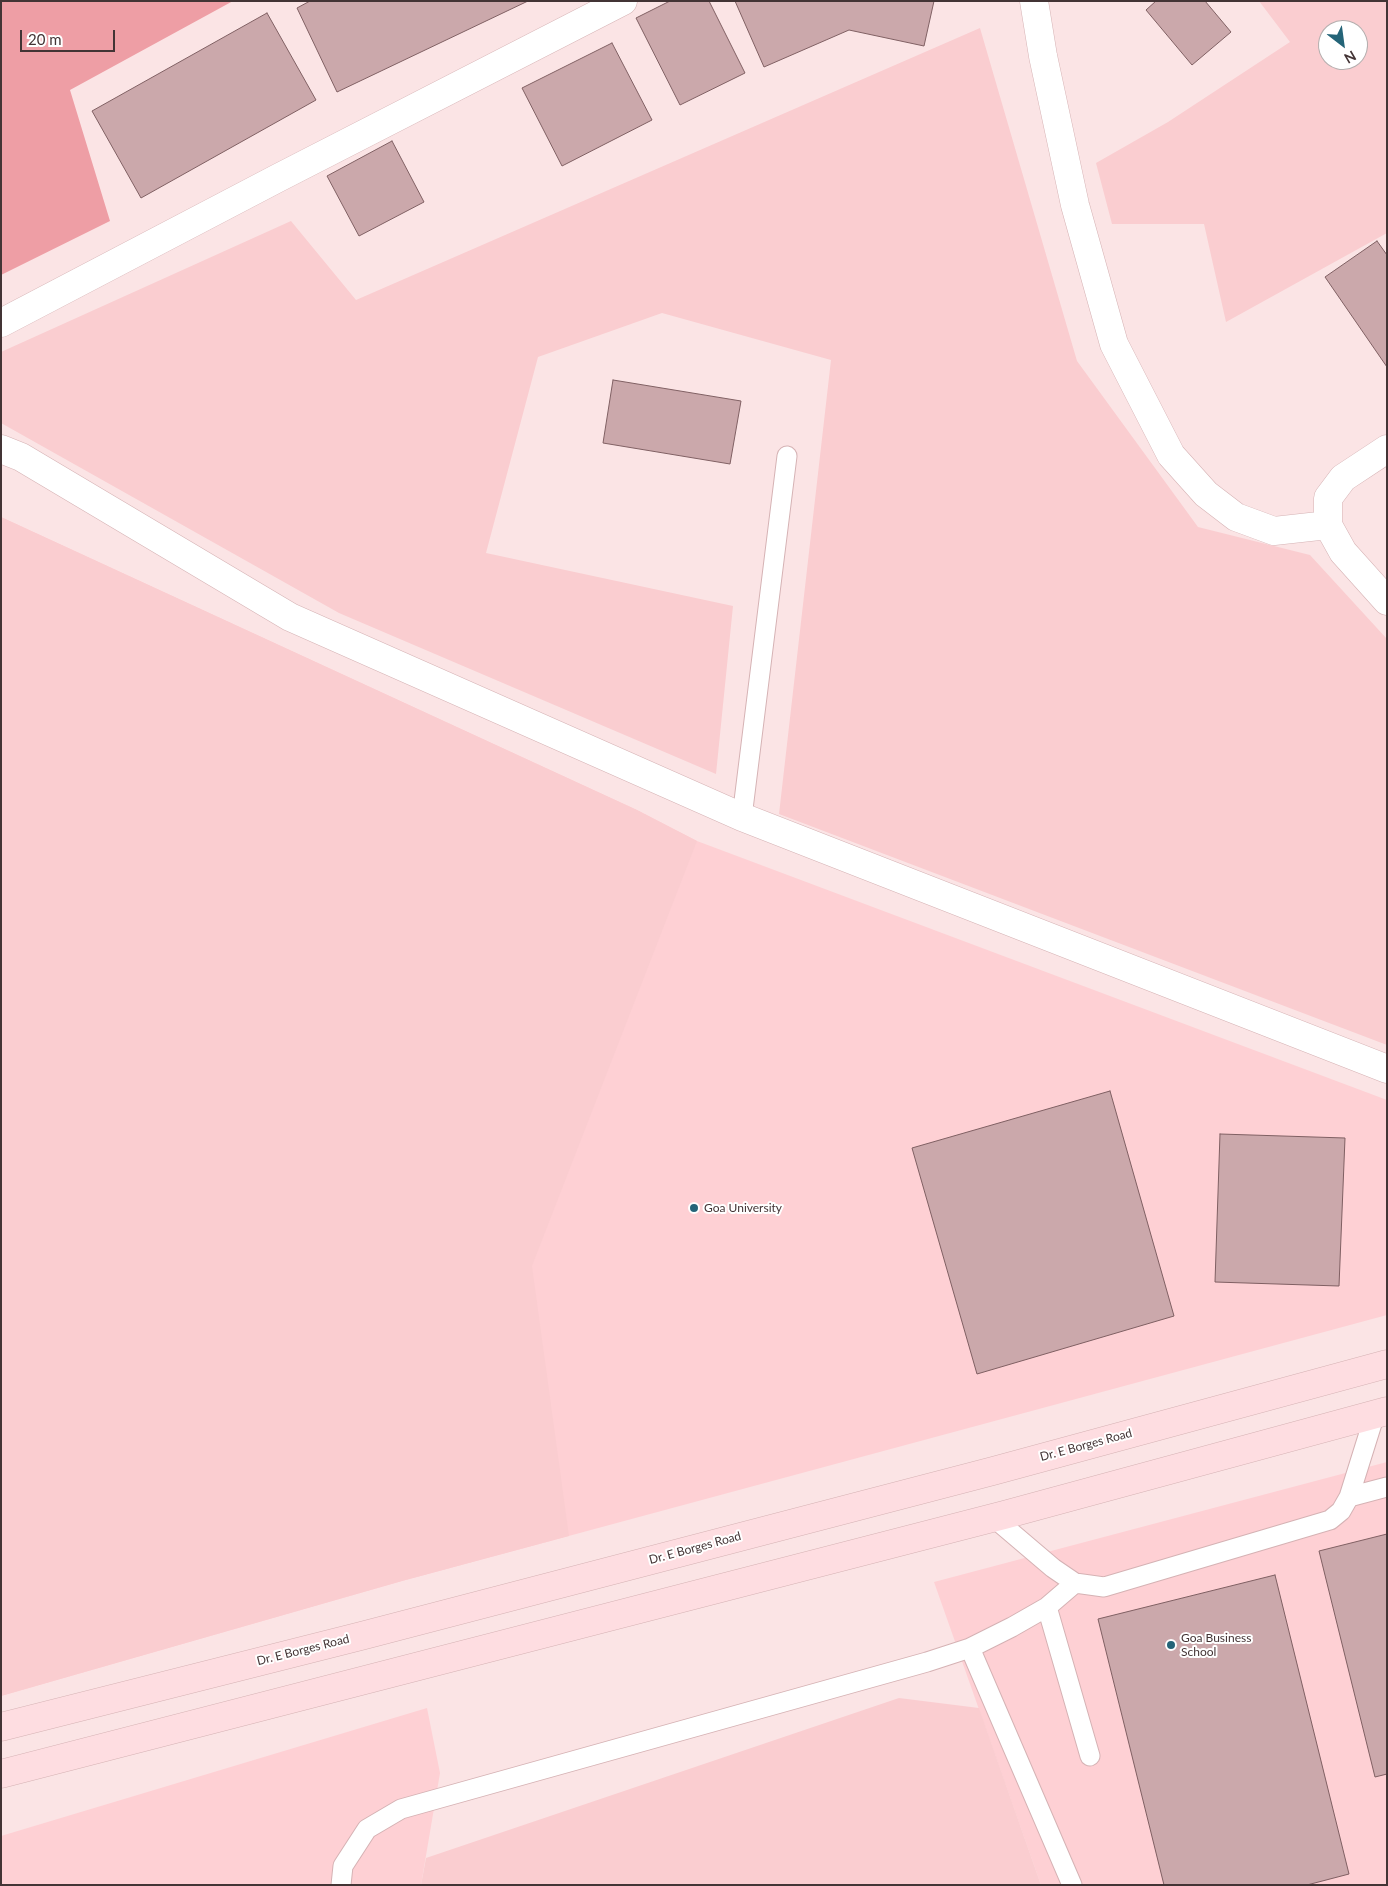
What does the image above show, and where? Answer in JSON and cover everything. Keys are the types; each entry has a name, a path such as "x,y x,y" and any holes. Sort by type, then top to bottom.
{"main road":[{"name":"Dr. E Borges Road","path":"1,1727 352,1638 993,1471 1387,1364"},
{"path":"1,1774 993,1517 1381,1413"}],"street":[{"path":"1,323 287,173 623,1"},
{"path":"1034,1 1043,56 1075,205 1114,344 1171,455 1206,494 1236,517 1274,530 1328,525"},
{"path":"1,449 21,457 290,617 742,818 1387,1069"},
{"path":"1387,449 1343,478 1328,498 1328,525 1343,552 1387,601"}],"lane":[{"path":"742,818 787,456"},
{"path":"993,1517 1053,1568 1076,1583 1104,1587 1330,1520 1341,1510 1349,1496 1381,1413"},
{"path":"1349,1496 1387,1487"},
{"path":"341,1885 343,1866 367,1829 401,1809 927,1662 970,1648 1047,1607 1076,1583"},
{"path":"1047,1607 1090,1756"},
{"path":"970,1648 1072,1885"}],"shaded area":[{"path":"1,1 233,1 70,90 110,221 1,275"},
{"path":"1259,1 1387,1 1387,233 1226,322 1204,224 1112,224 1096,163 1168,122 1290,42"},
{"path":"980,28 1077,361 1198,527 1310,555 1387,639 1387,1045 779,814 831,360 662,313 538,357 486,553 733,606 716,774 339,613 1,423 1,352 291,221 356,300"},
{"name":"Goa University","path":"1,517 637,810 697,841 1387,1100 1387,1315 402,1581 1,1696"},
{"name":"Goa University","path":"1,517 637,810 697,841 532,1266 569,1536 402,1581 1,1696"},
{"name":"Goa Business School","path":"1387,1462 1387,1885 1041,1885 934,1582"},
{"path":"899,1698 979,1708 1041,1885 421,1885 426,1858"},
{"path":"427,1708 440,1773 421,1885 1,1885 1,1836"}],"building":[{"path":"310,1 528,1 337,92 297,8"},
{"path":"670,1 709,1 745,73 680,105 636,18"},
{"path":"735,1 934,1 924,46 849,30 764,67"},
{"path":"1156,1 1205,1 1231,32 1192,65 1146,10"},
{"path":"267,13 316,100 141,198 92,111"},
{"path":"612,43 652,120 562,166 522,88"},
{"path":"392,141 424,202 359,236 327,176"},
{"path":"1377,241 1387,255 1387,367 1325,277"},
{"path":"613,380 741,401 730,464 603,443"},
{"path":"1110,1091 1174,1316 977,1374 912,1148"},
{"path":"1220,1134 1345,1138 1339,1286 1215,1282"},
{"path":"1387,1534 1387,1774 1375,1777 1319,1551"},
{"path":"1275,1575 1349,1874 1307,1885 1164,1885 1098,1619"}],"place":[{"name":"Goa University","path":"694,1208"},
{"name":"Goa Business School","path":"1171,1645"}]}
